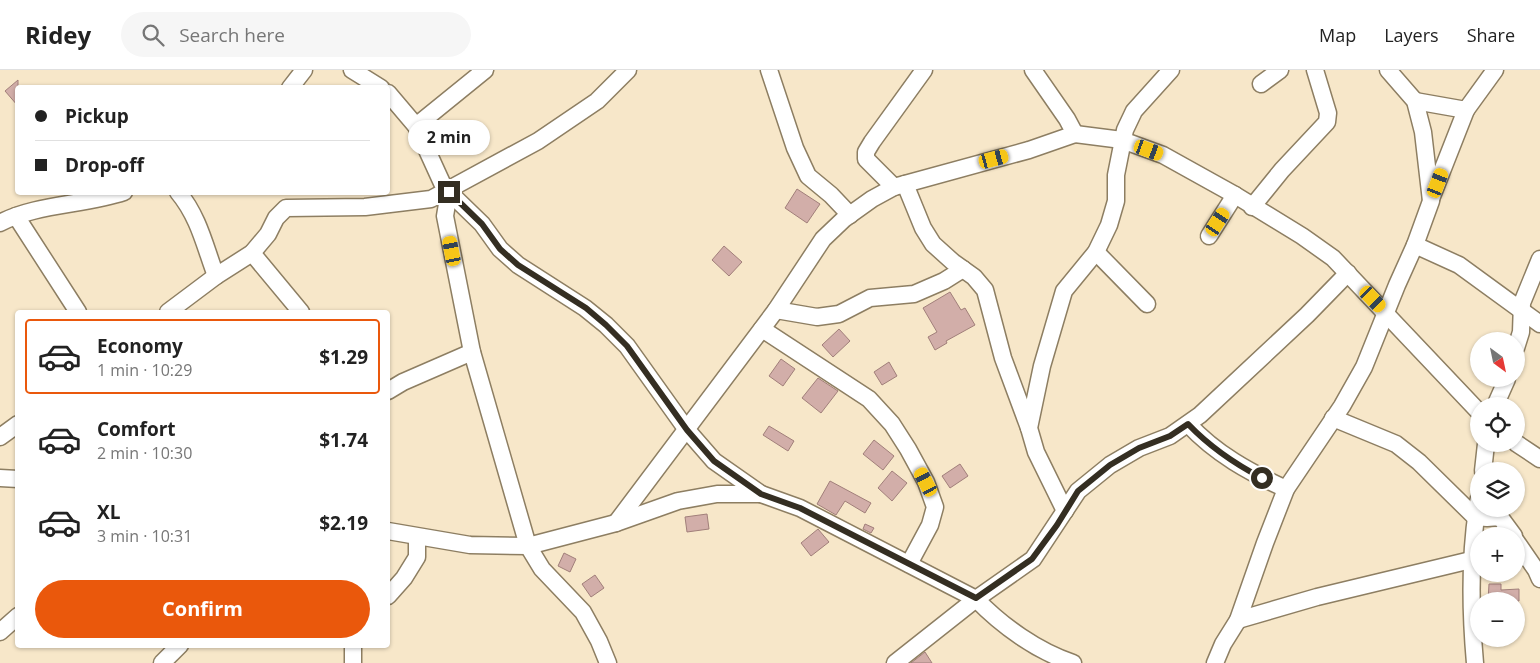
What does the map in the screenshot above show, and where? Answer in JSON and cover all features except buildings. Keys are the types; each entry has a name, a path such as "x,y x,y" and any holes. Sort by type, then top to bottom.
{"street":[{"path":"292,85 304,70"},
{"path":"352,70 376,85"},
{"path":"416,126 485,70"},
{"path":"171,310 216,276 252,253 268,234 276,218 286,208 365,207 431,199 538,141 597,101 628,70"},
{"path":"924,70 872,142 866,152 866,159 900,186 933,244 974,276 985,290 1004,358 1036,452 1065,512"},
{"path":"1033,70 1067,119 1075,134"},
{"path":"1029,428 1042,366 1064,291 1096,252 1109,225 1116,201 1116,175 1125,130 1134,111 1171,70"},
{"path":"1261,84 1280,70"},
{"path":"1252,207 1282,170 1327,122 1328,113 1315,70"},
{"path":"1388,70 1415,101 1423,132 1431,201"},
{"path":"1215,663 1238,620 1286,489 1334,418 1364,367 1415,245 1466,110 1495,70"},
{"path":"771,71 795,148 808,176 831,195 850,215"},
{"path":"390,96 416,126 448,191 482,224 500,249 518,265 586,308 627,346 687,430 714,461 761,494 800,508 976,598 1010,629 1042,649 1072,663"},
{"path":"1415,101 1466,110"},
{"path":"616,524 776,310 823,239 850,215 900,186 1030,150 1075,134 1122,140 1163,155 1235,195 1302,236 1333,258 1470,402"},
{"path":"448,191 445,216 472,352 528,546 542,569 583,612 599,641 608,663"},
{"path":"0,223 16,216 110,195"},
{"path":"180,195 188,204 204,239 216,276"},
{"path":"1209,236 1235,195"},
{"path":"16,216 77,310"},
{"path":"1415,245 1459,265 1540,324"},
{"path":"1096,252 1147,304"},
{"path":"252,253 299,310"},
{"path":"1521,332 1522,303 1540,259"},
{"path":"776,310 817,317 839,314 870,298 914,294 944,281 963,269"},
{"path":"899,662 976,598 1032,559 1078,491 1110,465 1139,448 1170,436 1200,416 1348,273"},
{"path":"762,329 869,399 892,424 908,449 926,482 935,507 930,525 909,564"},
{"path":"390,390 403,382 472,352"},
{"path":"1334,418 1396,444 1419,462 1470,512"},
{"path":"1188,424 1197,434 1240,467 1286,489"},
{"path":"0,437 15,426"},
{"path":"1525,449 1540,459"},
{"path":"0,478 15,479"},
{"path":"390,532 470,545 528,546 616,524 678,501 717,494 761,494"},
{"path":"1474,527 1475,517 1500,517"},
{"path":"390,594 404,578 417,557 417,537"},
{"path":"1525,553 1539,572"},
{"path":"1238,620 1317,597 1470,560"},
{"path":"1470,582 1475,663"},
{"path":"0,632 15,619"},
{"path":"162,663 177,648"},
{"path":"352,663 353,648"}],"route":[{"path":"449,192 482,224 500,249 518,265 586,308 627,346 687,430 714,461 732,475 761,494 800,508 976,598 1032,559 1057,525 1078,491 1110,465 1139,448 1170,436 1188,424 1197,434 1240,467 1262,478"}]}
